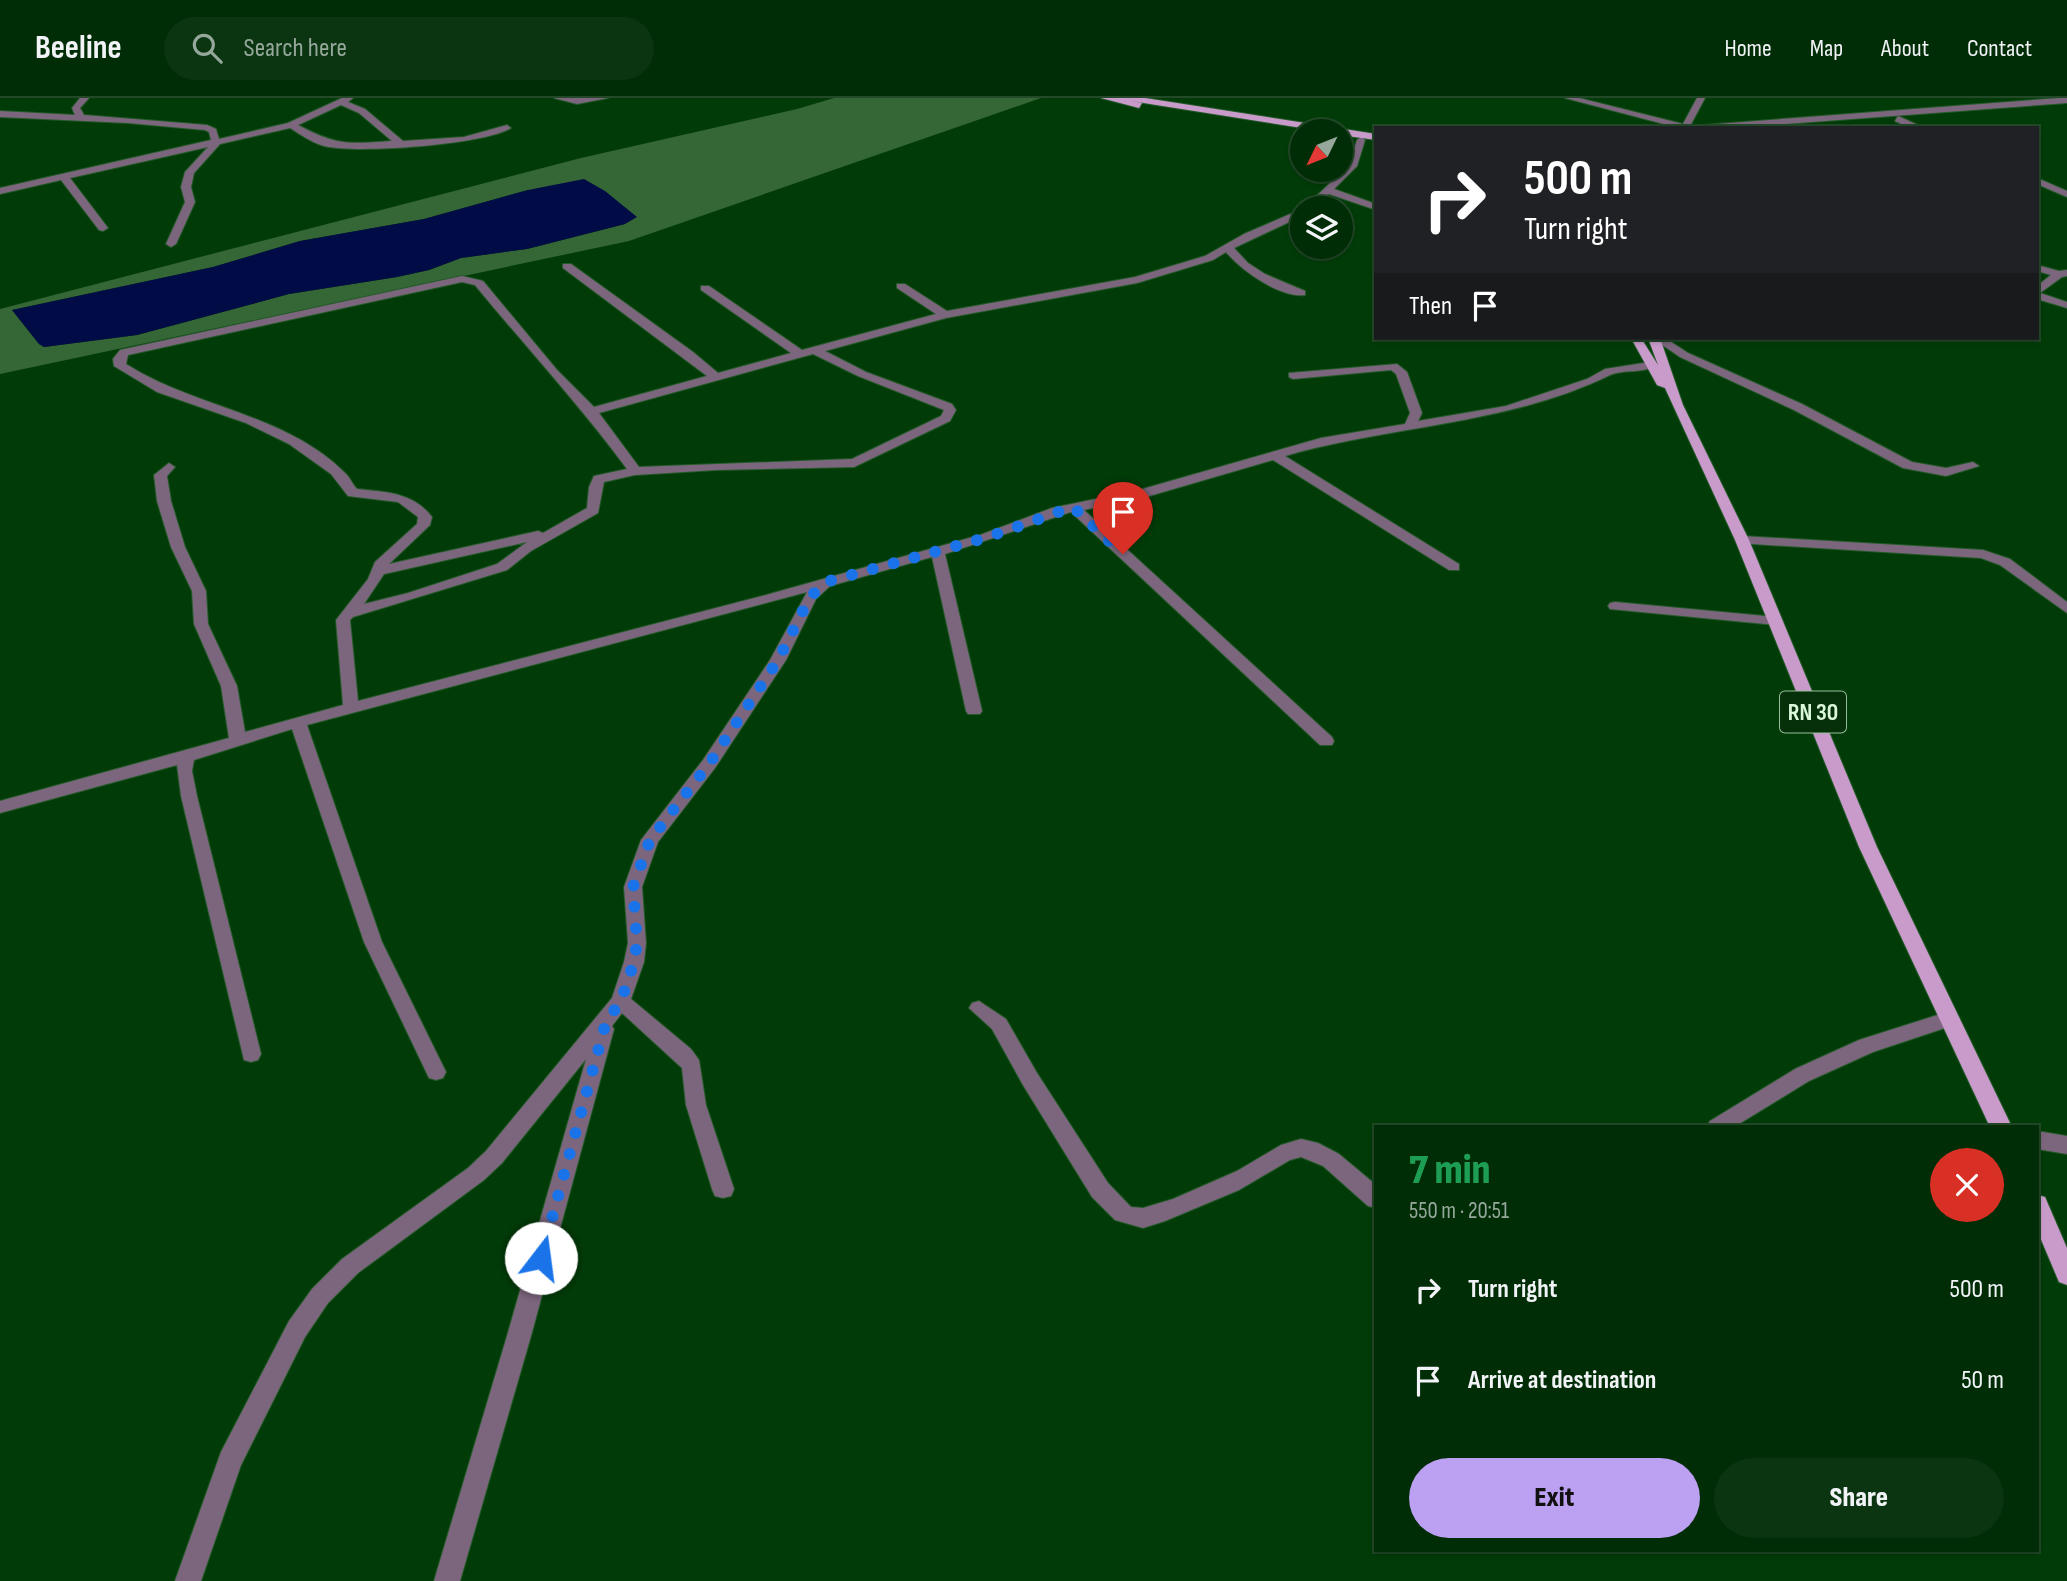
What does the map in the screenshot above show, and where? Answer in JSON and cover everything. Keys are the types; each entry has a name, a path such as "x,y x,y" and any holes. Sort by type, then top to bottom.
{"main road":[{"path":"1105,98 1290,129"},
{"path":"1129,98 1290,125"},
{"path":"1353,135 1374,139"},
{"path":"1353,137 1374,139"},
{"name":"RN 30","path":"1637,340 1677,405"},
{"name":"RN 30","path":"1657,340 1677,405 1742,540 1868,847 2000,1125"},
{"path":"2039,1209 2067,1275"}],"street":[{"path":"80,117 76,108 85,98"},
{"path":"558,98 577,101 604,98"},
{"path":"1569,98 1684,126"},
{"path":"1688,126 1701,98"},
{"path":"1955,108 1972,98"},
{"path":"0,191 291,125 345,100 400,143"},
{"path":"1702,126 2067,103"},
{"path":"1798,126 2067,103"},
{"path":"0,114 80,117 212,129 216,143"},
{"path":"1898,119 1913,126"},
{"path":"291,125 331,145 464,140 507,128"},
{"path":"1321,196 1350,173 1359,156 1361,140"},
{"path":"171,244 190,202 186,187 190,172 216,143"},
{"path":"64,177 103,228"},
{"path":"2039,182 2067,194"},
{"path":"1327,190 1374,205"},
{"path":"591,411 945,315 1137,280 1229,249 1248,236 1290,217"},
{"path":"1229,249 1237,260 1255,274 1301,293"},
{"path":"567,266 689,354 717,378"},
{"path":"2039,268 2063,274"},
{"path":"2039,292 2063,274"},
{"path":"351,709 342,625 391,553 423,525 425,517 420,508 400,498 353,492 347,489 343,477 293,440 219,408 175,396 140,380 120,366 119,359 124,352 462,279 470,280 479,283 553,372 591,411 635,471"},
{"path":"901,286 945,315"},
{"path":"346,616 373,605 411,597 502,567 554,531 593,510 596,504 594,487 599,479 635,471 803,462 854,463 940,422 949,414 947,407 806,352 705,288"},
{"path":"2039,295 2067,306"},
{"path":"1659,340 1684,355 1798,407 1908,466 1946,472 1973,466"},
{"path":"0,807 299,723 985,538 1073,507 1141,494 1273,455 1413,419 1439,421 1508,409 1591,382 1609,371 1650,365"},
{"path":"1293,375 1393,366 1401,372 1413,419"},
{"path":"1273,455 1454,567"},
{"path":"169,467 161,475 164,501 178,547 200,591 202,630 211,642 229,686 238,741"},
{"path":"1073,507 1326,741"},
{"path":"377,571 554,531"},
{"path":"1742,540 1983,554 2006,562 2067,609"},
{"path":"937,551 974,711"},
{"path":"188,1581 230,1461 297,1329 320,1296 350,1266 476,1174 621,1001 634,962 637,943 633,887 650,840 709,764 778,660 810,597 826,582"},
{"path":"1615,606 1776,621"},
{"path":"299,723 373,942 436,1072"},
{"path":"186,756 184,771 189,796 251,1054"},
{"path":"621,1001 684,1055 692,1066 696,1105 723,1189"},
{"path":"979,1008 999,1024 1030,1079 1111,1207 1126,1215 1145,1218 1221,1189 1285,1153 1300,1148 1314,1150 1343,1169 1374,1197"},
{"path":"1720,1125 1802,1075 1866,1046 1950,1019"},
{"path":"447,1581 516,1349 606,1022"},
{"path":"2039,1140 2067,1145"}],"green space":[{"path":"834,98 1041,98 629,241 0,374 0,309 581,158 797,109","holes":["528,190 625,224 527,249 461,258 429,270 397,277 289,294 137,335 44,347 12,310 213,267 300,241 424,219"]}],"shaded area":[{"path":"584,179 605,191 637,217 625,224 527,249 461,258 429,270 397,277 289,294 137,335 44,347 12,310 213,267 300,241 424,219 528,190"}],"route":[{"path":"541,1258 606,1022 621,1001 634,962 637,943 633,887 643,857 650,840 709,764 778,660 810,597 826,582 985,538 1073,507 1123,554"}]}
